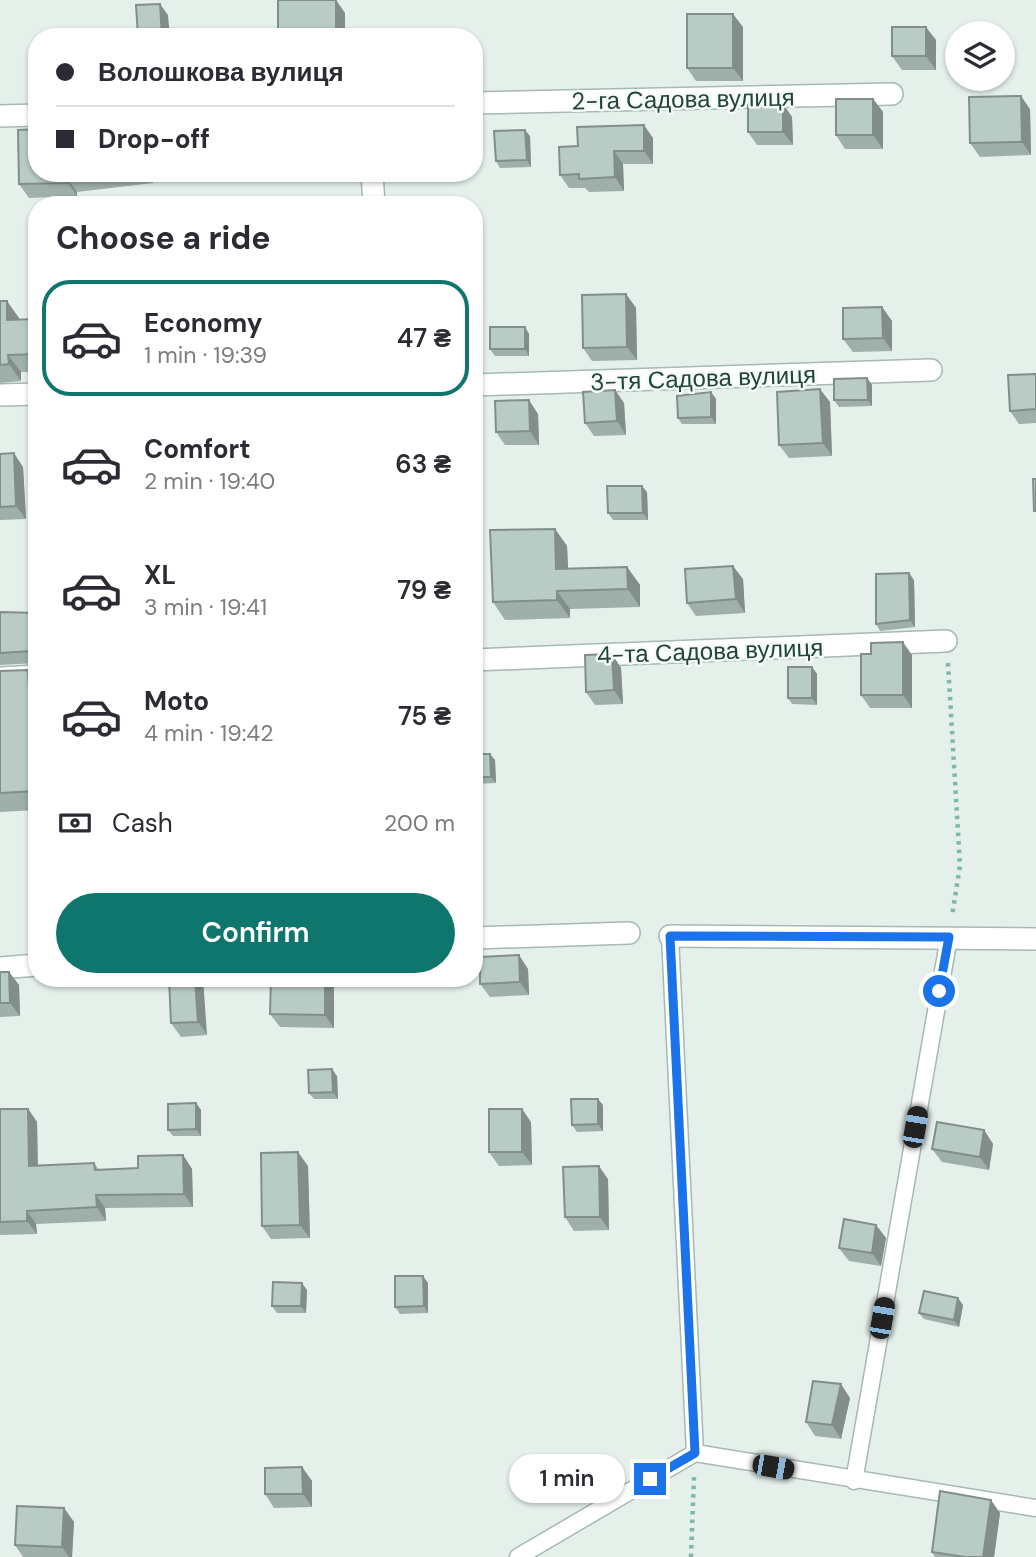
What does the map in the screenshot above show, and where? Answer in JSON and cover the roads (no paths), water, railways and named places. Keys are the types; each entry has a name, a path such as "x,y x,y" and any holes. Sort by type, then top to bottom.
{"street":[{"name":"2-га Садова вулиця","path":"483,103 892,94"},
{"path":"0,116 28,115"},
{"name":"3-тя Садова вулиця","path":"483,385 931,370"},
{"path":"0,395 28,394"},
{"name":"4-та Садова вулиця","path":"483,660 946,641"},
{"path":"0,678 28,676"},
{"path":"483,938 629,933"},
{"path":"670,936 1036,939"},
{"path":"0,968 28,966"}],"lane":[{"path":"670,936 695,1453"},
{"path":"854,1481 949,937"},
{"path":"518,1557 695,1453 854,1481 1036,1508"}]}
